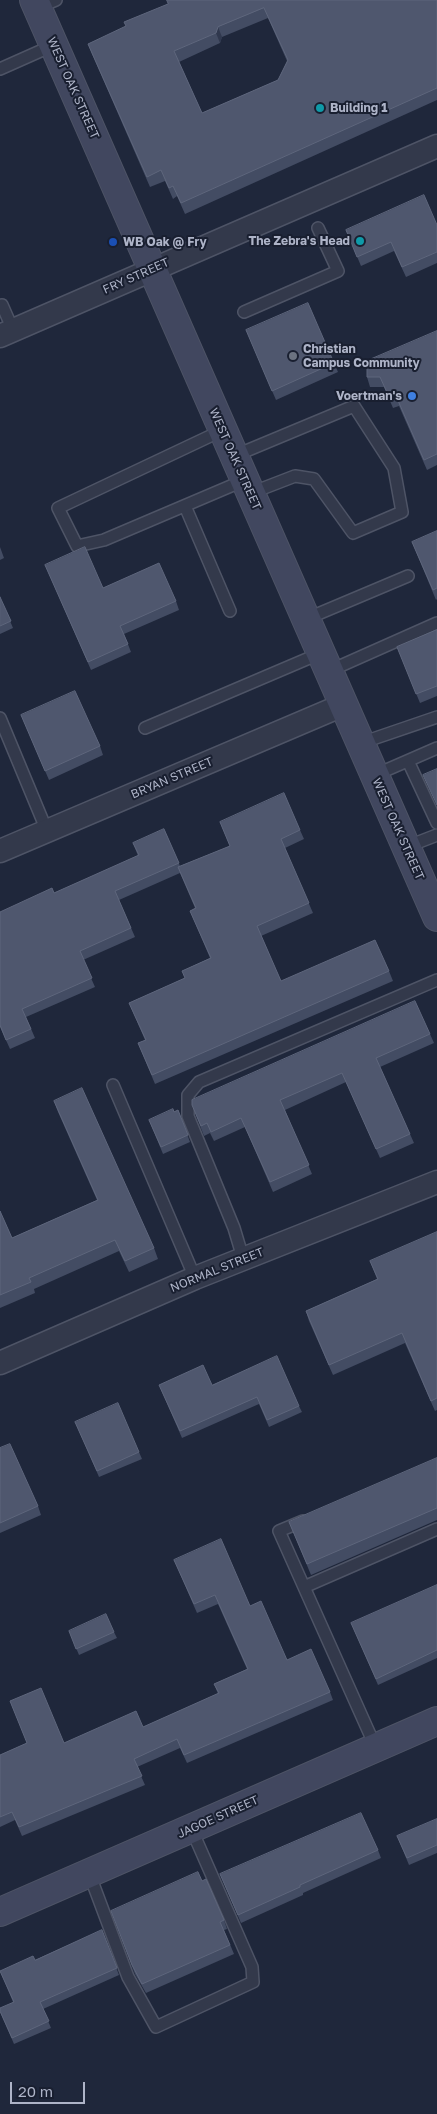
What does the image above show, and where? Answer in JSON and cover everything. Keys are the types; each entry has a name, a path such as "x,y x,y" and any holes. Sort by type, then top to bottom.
{"main road":[{"name":"WEST OAK STREET","path":"42,3 54,45 374,775 435,908"},
{"name":"JAGOE STREET","path":"0,1912 437,1722"}],"street":[{"name":"FRY STREET","path":"7,333 437,146"},
{"name":"BRYAN STREET","path":"0,851 343,704"},
{"name":"NORMAL STREET","path":"0,1363 243,1258 437,1182"}],"lane":[{"path":"0,69 54,45"},
{"path":"244,312 338,271 318,228"},
{"path":"0,306 2,305 7,333"},
{"path":"223,430 58,508 77,546 104,540 185,506 243,476 354,406 394,468 402,512 353,533 314,479 295,476 243,476"},
{"path":"185,506 230,611"},
{"path":"306,620 408,576"},
{"path":"145,728 437,623"},
{"path":"360,743 437,717"},
{"path":"0,718 47,831"},
{"path":"374,775 437,748"},
{"path":"408,761 437,823"},
{"path":"406,847 437,835"},
{"path":"243,1258 234,1228 188,1116 188,1095 199,1082 437,980"},
{"path":"113,1085 195,1278"},
{"path":"314,1516 279,1531 376,1748"},
{"path":"304,1587 437,1529"},
{"path":"89,1873 128,1977 156,2027 253,1982 252,1967 191,1828"}],"building":[{"name":"Building 1","path":"167,0 437,0 437,88 181,203 173,186 169,188 161,170 147,177 88,44 126,26 124,22 168,4","holes":["264,8 288,60 278,80 202,113 174,51 216,33 218,27"]},
{"path":"424,195 437,225 437,252 402,267 391,242 357,257 346,230"},
{"name":"Christian Campus Community","path":"308,303 334,363 272,391 246,330"},
{"name":"Voertman's","path":"437,331 437,454 424,460 396,396 390,399 380,377 367,377 367,361"},
{"path":"437,531 437,588 433,590 412,542"},
{"path":"85,547 103,588 159,563 176,601 120,626 128,644 88,662 45,565"},
{"path":"0,597 11,621 0,626"},
{"path":"437,630 437,686 416,694 397,647"},
{"path":"75,691 100,746 45,771 21,715"},
{"path":"437,769 437,805 423,775"},
{"path":"284,793 300,830 281,839 309,903 257,926 281,981 375,940 389,971 152,1075 138,1043 146,1040 129,1003 185,978 182,971 211,958 190,911 196,908 178,867 230,846 220,822"},
{"path":"164,829 179,863 115,891 131,928 80,951 92,978 22,1009 31,1029 6,1040 0,1025 0,912 52,888 54,893 139,855 133,843"},
{"path":"415,1001 430,1034 376,1058 410,1134 376,1149 342,1073 280,1100 309,1165 270,1182 241,1118 211,1132 207,1123 201,1126 192,1105 192,1100"},
{"path":"82,1088 154,1248 125,1261 115,1240 29,1278 31,1282 0,1295 0,1211 12,1238 98,1200 54,1101"},
{"path":"173,1109 174,1112 178,1110 188,1135 161,1147 149,1120"},
{"path":"437,1232 437,1398 431,1401 402,1333 329,1365 306,1311 378,1279 370,1261"},
{"path":"277,1356 299,1406 267,1420 257,1397 180,1431 159,1385 203,1365 212,1385"},
{"path":"118,1403 139,1452 97,1471 75,1422"},
{"path":"10,1444 38,1506 0,1523 0,1448"},
{"path":"437,1458 437,1508 307,1564 289,1522"},
{"path":"221,1539 250,1606 261,1601 287,1660 311,1649 330,1692 184,1755 177,1739 134,1759 142,1776 19,1827 12,1812 0,1817 0,1755 27,1743 10,1701 41,1688 64,1743 136,1711 143,1727 219,1693 214,1684 248,1669 215,1595 194,1604 174,1560"},
{"path":"437,1585 437,1650 376,1679 351,1623"},
{"path":"106,1614 114,1632 76,1649 69,1631"},
{"path":"361,1813 378,1850 238,1915 220,1874"},
{"path":"437,1819 437,1845 407,1858 397,1836"},
{"path":"198,1872 202,1881 206,1879 224,1920 220,1922 230,1945 142,1984 132,1965 111,1911"},
{"path":"102,1930 117,1968 40,2002 49,2021 12,2038 0,2008 14,2002 0,1971 33,1956 35,1960"}],"place":[{"name":"Building 1","path":"320,108"},
{"name":"The Zebra's Head","path":"360,241"},
{"name":"WB Oak @ Fry","path":"113,242"},
{"name":"Christian Campus Community","path":"293,356"},
{"name":"Voertman's","path":"412,396"}]}
